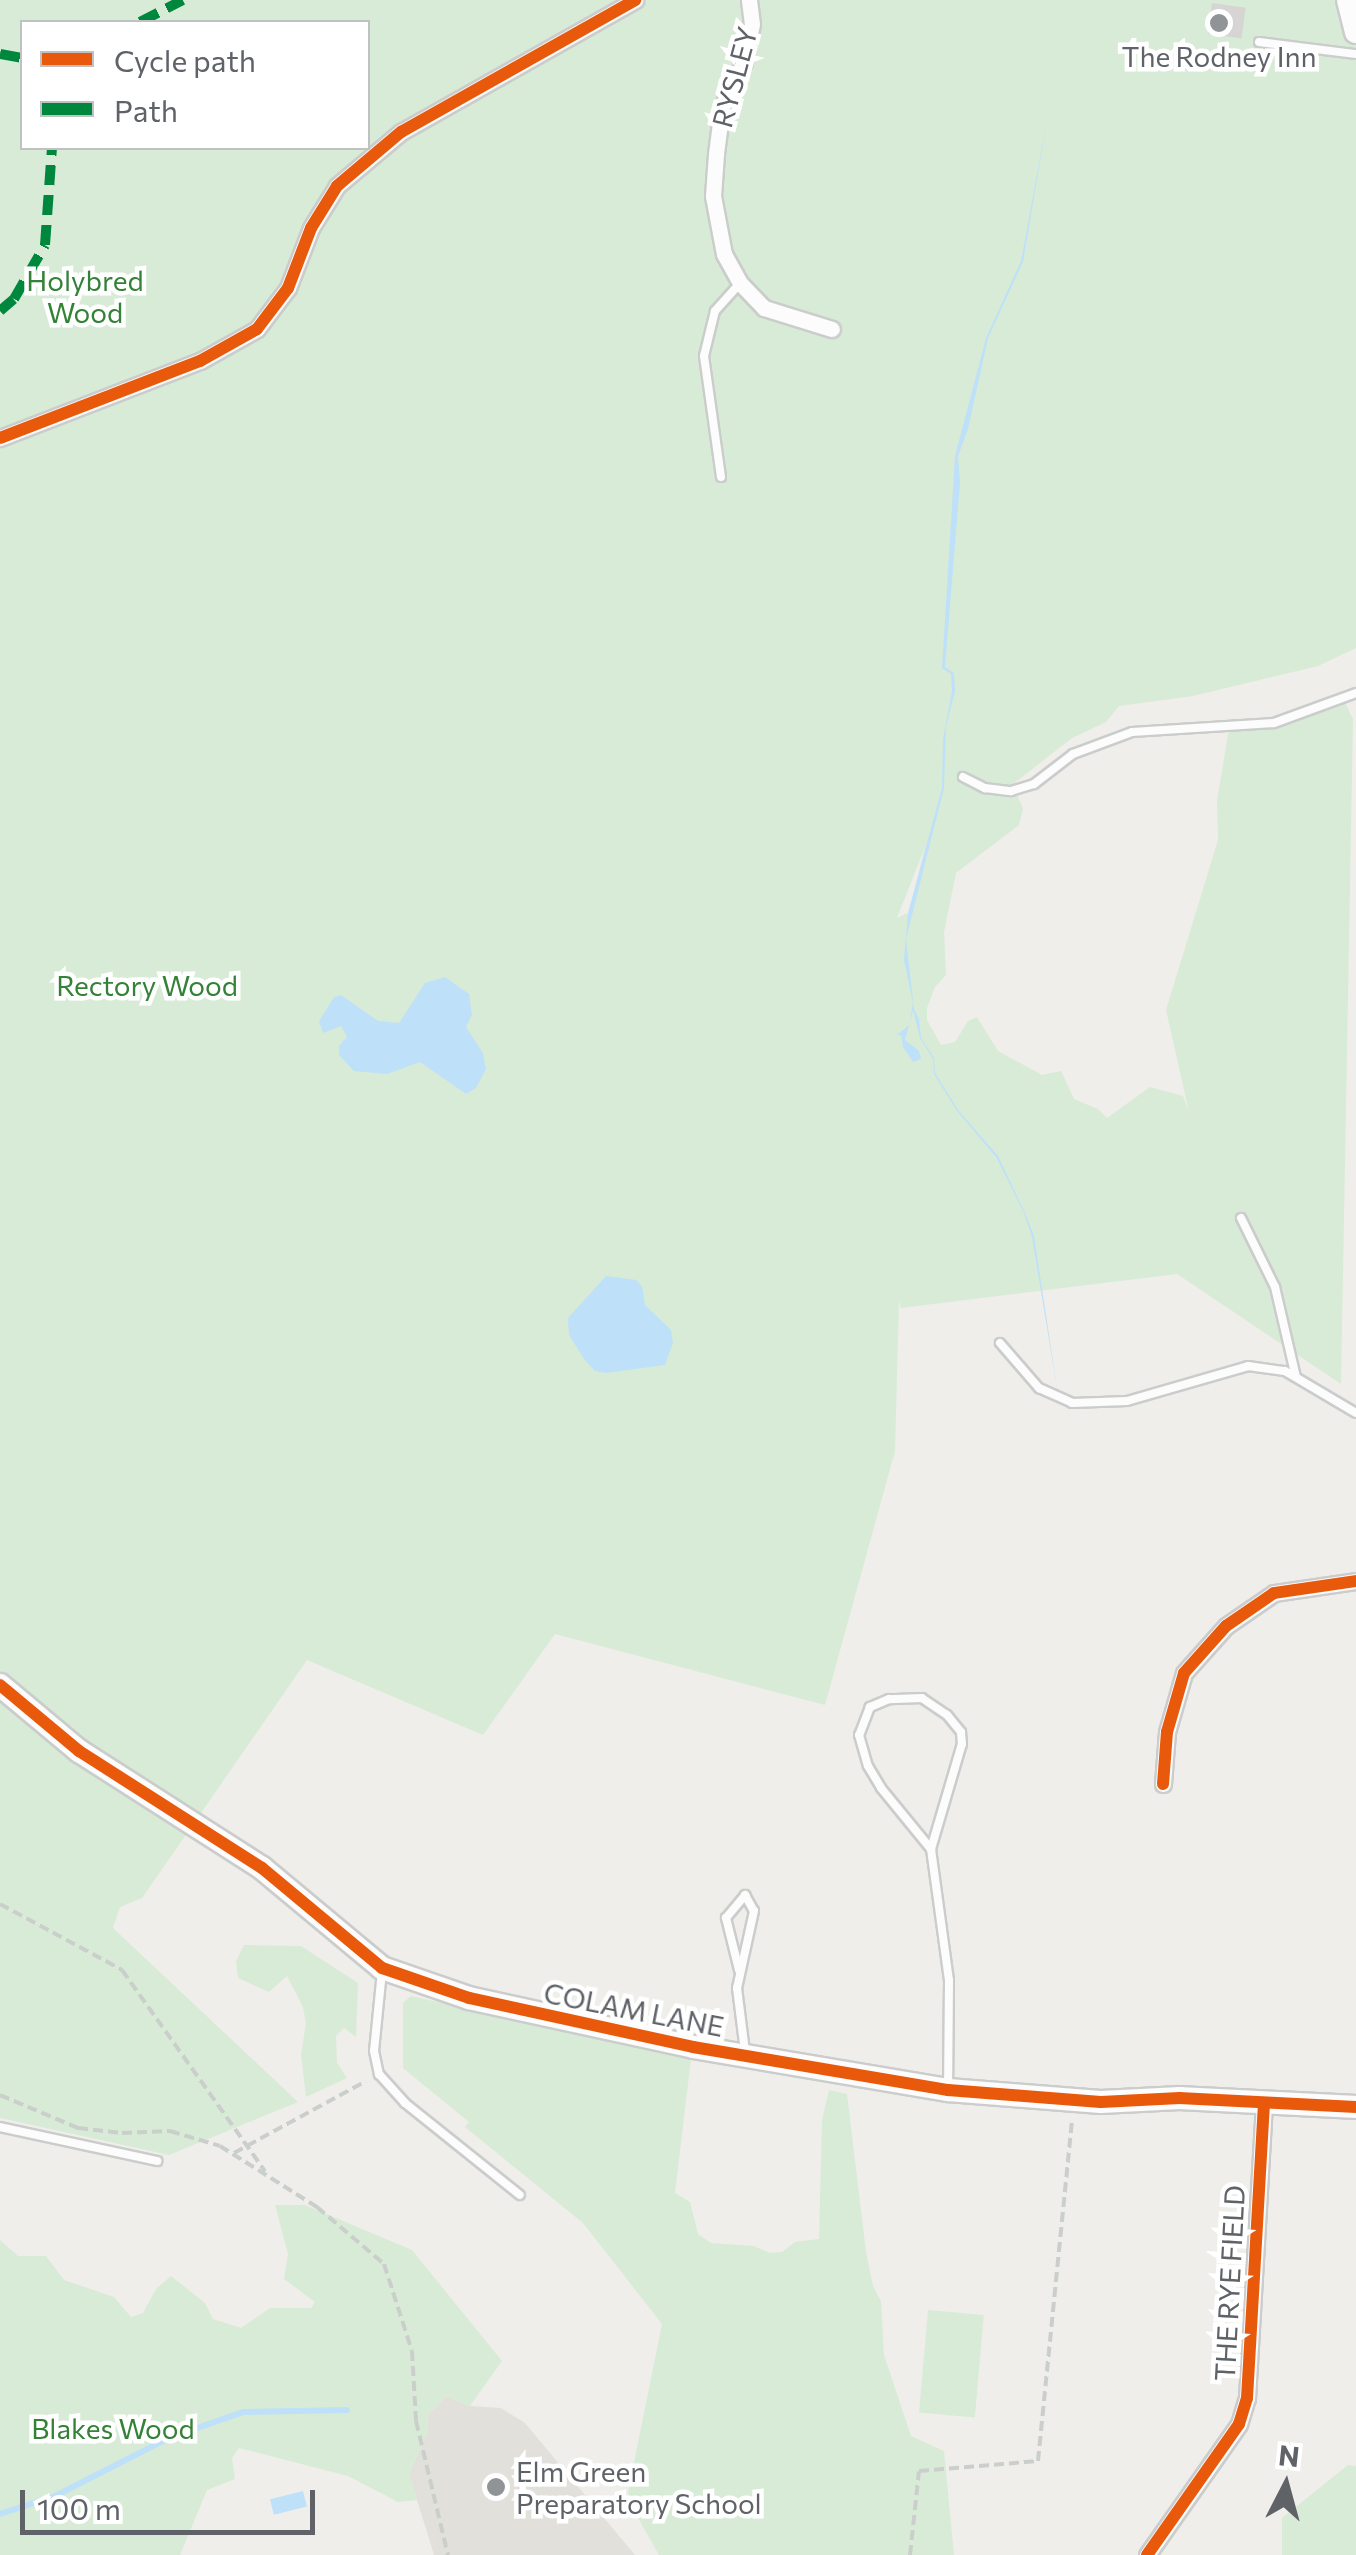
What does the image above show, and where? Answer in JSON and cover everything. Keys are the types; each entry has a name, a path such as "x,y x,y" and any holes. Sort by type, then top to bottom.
{"street":[{"path":"0,438 200,361 257,329 288,288 311,228 337,186 401,132 635,0"},
{"name":"RYSLEY","path":"740,284 724,254 713,196 722,107 744,62 752,24 749,0"},
{"path":"1348,0 1356,32"},
{"path":"740,284 764,308 832,329"},
{"path":"1163,1784 1167,1732 1184,1674 1226,1626 1274,1593 1356,1581"},
{"name":"COLAM LANE","path":"0,1685 79,1750 262,1868 382,1968 470,1998 549,2018 746,2056 948,2090 1074,2100 1356,2108"},
{"name":"THE RYE FIELD","path":"1147,2555 1239,2424 1247,2398 1264,2103"}],"lane":[{"path":"1259,42 1356,54"},
{"path":"721,477 704,356 715,311 740,284"},
{"path":"963,777 985,788 1011,791 1034,784 1072,754 1132,732 1274,723 1356,692"},
{"path":"1241,1218 1275,1288 1296,1377"},
{"path":"1000,1344 1039,1388 1072,1403 1127,1401 1248,1366 1285,1371 1356,1413"},
{"path":"931,1849 868,1766 859,1735 870,1707 888,1698 922,1698 947,1715 960,1732 962,1744 931,1849 949,1980 948,2090"},
{"path":"739,1970 730,1950 726,1918 745,1895 754,1911 739,1970 739,2026 746,2056"},
{"path":"382,1968 374,2051 379,2074 405,2103 520,2195"},
{"path":"0,2127 157,2161"}],"path":[{"path":"0,1904 122,1970 269,2176"},
{"path":"233,2154 379,2074"},
{"path":"0,2095 78,2128 122,2133 170,2130 233,2154 318,2208 384,2264 392,2278 412,2351 416,2421 448,2555"},
{"path":"910,2555 920,2471 1038,2460 1074,2100"}],"shaded area":[{"name":"Elm Green Preparatory School","path":"446,2396 470,2406 501,2408 525,2423 635,2555 434,2555 409,2474 427,2433 428,2414"}],"green space":[{"path":"0,0 1356,0 1356,648 1318,666 1193,696 1119,706 1106,722 1072,738 1013,784 1023,809 1019,825 956,873 944,932 946,975 935,987 927,1008 927,1020 941,1045 955,1042 968,1021 977,1017 998,1051 1042,1075 1061,1071 1074,1099 1098,1109 1107,1118 1150,1087 1183,1096 1189,1112 1166,1010 1218,840 1217,801 1229,729 1284,722 1343,698 1353,719 1341,1384 1177,1274 901,1308 899,1300 895,1451 825,1705 555,1634 483,1735 307,1660 142,1898 120,1907 113,1928 298,2102 169,2155 0,2118","holes":["925,847 908,916 907,913 897,918"]},
{"path":"244,1945 301,1946 358,1983 356,2037 344,2028 336,2036 337,2063 347,2078 306,2097 301,2055 306,2023 303,2007 287,1976 269,1992 238,1978 236,1961"},
{"path":"411,1996 691,2059 675,2193 690,2202 698,2234 711,2243 754,2246 770,2253 782,2252 795,2242 819,2239 822,2120 829,2090 847,2094 866,2252 873,2286 881,2301 884,2355 911,2436 944,2451 954,2555 659,2555 629,2502 628,2492 662,2324 583,2223 465,2127 469,2122 403,2068 403,2003"},
{"name":"Blakes Wood","path":"275,2205 305,2205 412,2250 502,2361 470,2406 446,2396 428,2414 427,2433 409,2474 417,2500 398,2502 348,2476 239,2448 232,2458 235,2479 207,2490 180,2555 0,2555 0,2240 18,2256 46,2256 64,2280 114,2297 131,2317 143,2313 156,2289 171,2276 205,2303 213,2319 241,2328 270,2308 311,2308 315,2302 284,2279 288,2254"},
{"path":"928,2310 984,2315 975,2417 919,2413"},
{"path":"1348,2465 1356,2466 1356,2555 1282,2555 1282,2518"}],"water":[{"path":"1048,115 1023,262 988,338 968,429 958,456 960,483 945,667 954,673 955,691 946,727 944,788 906,939 914,1009 921,1038 934,1058 935,1073 958,1110 998,1156 1025,1213 1034,1236 1058,1394 1032,1237 1024,1213 996,1157 957,1111 934,1074 933,1059 920,1038 913,1010 909,1025 913,1003 904,960 908,913 942,788 943,739 952,691 951,674 942,668 955,456 986,338 1021,261"},
{"path":"445,977 469,994 472,1015 466,1027 483,1053 486,1069 476,1088 466,1094 420,1062 387,1074 354,1071 339,1055 339,1046 347,1037 341,1026 323,1033 319,1021 334,997 341,995 378,1021 399,1023 425,983"},
{"path":"909,1025 905,1040 919,1051 921,1059 913,1062 903,1047 901,1035 897,1035"},
{"path":"606,1276 636,1280 642,1286 645,1305 671,1330 673,1343 665,1365 606,1373 595,1371 584,1359 569,1335 568,1318"},
{"path":"303,2491 307,2507 274,2515 270,2499"}],"building":[{"name":"The Rodney Inn","path":"1212,3 1246,8 1241,38 1208,34"}],"waterway":[{"path":"0,2514 55,2496 169,2438 243,2412 347,2410"}],"marked path":[{"path":"144,20 183,0"},
{"path":"0,54 20,58"},
{"path":"0,311 14,299 45,245 52,150"}],"cycle path":[{"path":"0,438 200,361 257,329 288,288 311,228 337,186 401,132 635,0"},
{"path":"1163,1784 1167,1732 1184,1673 1226,1626 1274,1593 1356,1581"},
{"path":"0,1685 79,1751 262,1868 382,1968 469,1998 693,2047 948,2090 1101,2102 1180,2098 1356,2107"},
{"path":"1147,2555 1239,2424 1247,2398 1264,2103"}],"place":[{"name":"The Rodney Inn","path":"1219,23"},
{"name":"Elm Green Preparatory School","path":"496,2487"}],"park label":[{"name":"Holybred Wood","path":"85,296"},
{"name":"Rectory Wood","path":"147,985"}]}
